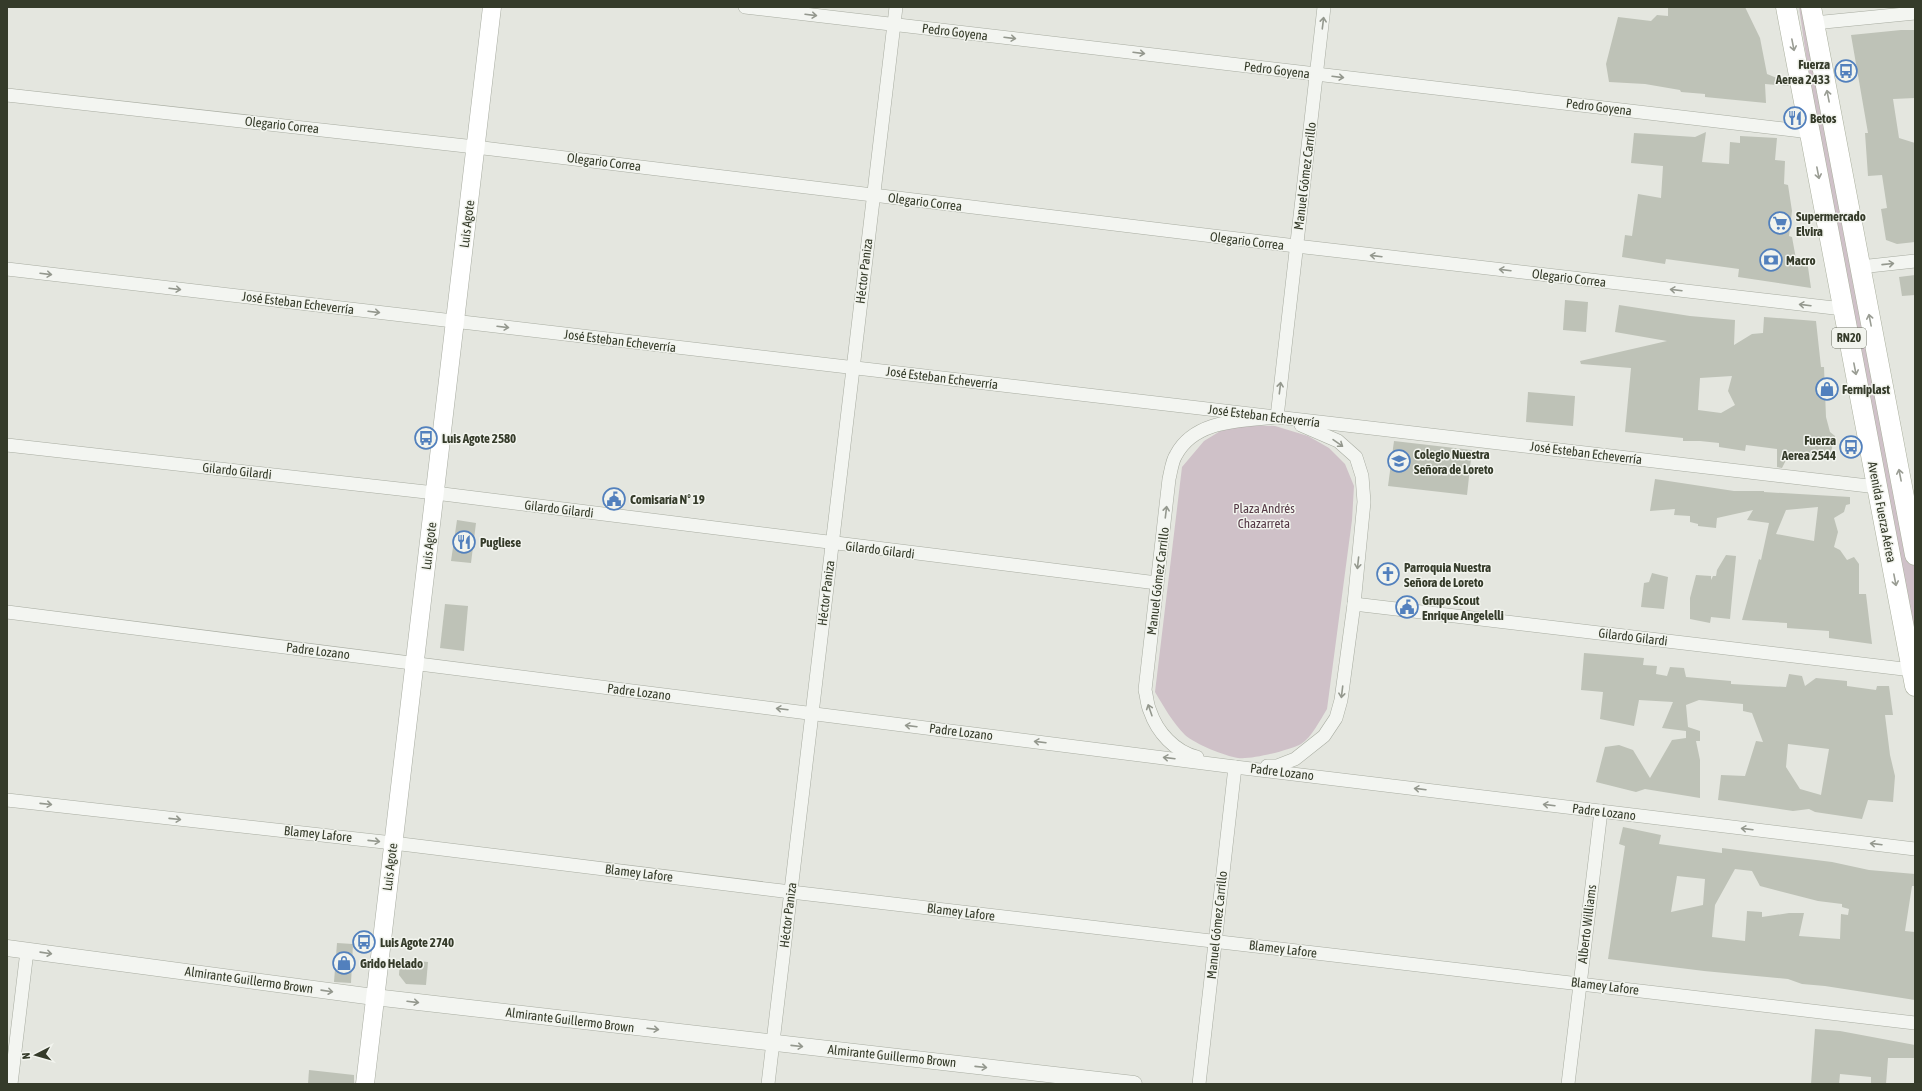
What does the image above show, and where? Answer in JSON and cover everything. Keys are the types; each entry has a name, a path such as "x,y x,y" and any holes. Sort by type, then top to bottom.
{"main road":[{"name":"Luis Agote","path":"365,1084 374,997 492,7"},
{"name":"Avenida Fuerza Aérea","path":"1786,7 1913,678"},
{"name":"Avenida Fuerza Aérea","path":"1812,15 1860,267 1910,501 1915,555"}],"street":[{"name":"Pedro Goyena","path":"745,7 1810,132"},
{"name":"Héctor Paniza","path":"768,1084 896,7"},
{"name":"Manuel Gómez Carrillo","path":"1277,417 1324,7"},
{"path":"1812,15 1915,13"},
{"name":"Olegario Correa","path":"7,95 476,147 1296,246 1844,309"},
{"path":"1860,267 1915,261"},
{"name":"José Esteban Echeverría","path":"7,269 1877,487"},
{"name":"Manuel Gómez Carrillo","path":"1277,417 1314,429 1338,442 1356,457 1362,476 1364,502 1354,604 1341,700 1336,718 1324,736 1295,759 1277,766 1235,767 1191,756 1170,744 1149,711 1145,690 1157,583 1169,479 1176,455 1190,438 1206,428 1227,422 1277,417"},
{"name":"Gilardo Gilardi","path":"7,445 435,493 832,544 1157,583"},
{"name":"Gilardo Gilardi","path":"1354,604 1913,678"},
{"name":"Padre Lozano","path":"7,612 1235,767 1915,849"},
{"name":"Manuel Gómez Carrillo","path":"1199,1084 1235,767"},
{"name":"Blamey Lafore","path":"7,800 393,843 791,892 1915,1023"},
{"name":"Alberto Williams","path":"1568,1084 1601,811"},
{"name":"Almirante Guillermo Brown","path":"7,948 374,997 1134,1084"},
{"path":"11,1084 27,951"}],"green space":[{"path":"1799,7 1802,7 1915,554 1915,673 1817,132"},
{"name":"Plaza Andrés Chazarreta","path":"1250,425 1275,426 1308,436 1329,448 1345,464 1354,486 1352,520 1327,709 1312,733 1301,744 1288,749 1252,758 1238,758 1203,746 1185,735 1169,715 1155,692 1182,467 1204,441 1222,430"}],"building":[{"path":"1668,7 1745,7 1760,38 1767,74 1789,83 1789,86 1765,84 1766,103 1705,97 1705,94 1681,92 1680,90 1645,84 1609,82 1606,64 1618,17 1651,21 1657,15 1668,16"},
{"path":"1915,30 1915,98 1893,99 1899,138 1915,143 1915,242 1897,244 1886,240 1881,209 1887,208 1882,175 1868,176 1865,133 1868,133 1851,35"},
{"path":"1706,132 1702,162 1729,164 1730,142 1740,143 1740,136 1777,138 1775,160 1785,161 1784,184 1788,185 1792,211 1789,236 1792,237 1796,259 1807,260 1811,288 1738,277 1739,269 1666,259 1665,264 1622,257 1625,235 1632,236 1638,194 1661,198 1663,166 1631,163 1634,133 1695,137"},
{"path":"1915,275 1915,295 1902,296 1899,277"},
{"path":"1565,300 1588,302 1586,332 1563,330"},
{"path":"1619,305 1690,316 1735,320 1734,345 1752,334 1763,333 1764,317 1816,321 1821,367 1824,367 1826,417 1830,432 1835,436 1829,460 1788,456 1782,468 1777,467 1777,449 1746,445 1745,451 1719,447 1719,443 1683,441 1683,438 1625,432 1631,368 1581,364 1580,361 1667,341 1615,332","holes":["1732,376 1728,391 1735,405 1721,413 1698,410 1700,378"]},
{"path":"1528,392 1575,396 1573,426 1526,422"},
{"path":"1394,441 1472,450 1467,495 1388,486"},
{"path":"1655,479 1734,491 1764,491 1850,497 1850,504 1846,505 1844,512 1834,518 1838,532 1834,547 1840,550 1847,560 1854,557 1859,564 1859,594 1866,594 1872,644 1829,638 1829,631 1787,628 1787,623 1742,620 1759,559 1761,560 1769,523 1747,520 1753,510 1717,518 1716,528 1698,526 1698,524 1690,522 1690,516 1674,515 1675,509 1650,511","holes":["1818,507 1814,541 1776,534 1786,510"]},
{"name":"Pugliese","path":"457,520 476,523 471,563 451,561"},
{"path":"1726,555 1736,556 1730,619 1711,617 1710,623 1690,619 1690,598 1696,575 1711,576 1711,580 1713,576 1716,576 1717,570"},
{"path":"1652,573 1668,577 1664,609 1641,607 1644,583 1649,582"},
{"path":"445,604 468,606 464,651 440,648"},
{"path":"1584,653 1644,658 1643,665 1657,666 1656,674 1667,676 1670,667 1684,668 1686,677 1731,681 1731,684 1786,687 1789,674 1802,676 1805,686 1816,678 1847,681 1847,686 1876,690 1877,686 1889,686 1893,715 1885,715 1890,755 1895,776 1893,802 1868,800 1862,819 1815,812 1809,809 1793,811 1718,800 1721,775 1745,776 1756,741 1763,742 1752,713 1743,711 1743,704 1699,700 1686,705 1688,727 1700,731 1700,741 1696,741 1700,760 1700,798 1645,789 1636,792 1596,782 1605,747 1619,745 1633,750 1650,778 1672,740 1686,738 1686,731 1662,728 1673,702 1639,700 1634,726 1600,719 1603,692 1581,690","holes":["1788,744 1829,749 1821,795 1800,789 1786,767"]},
{"path":"1623,827 1661,835 1659,844 1722,853 1722,848 1832,862 1869,870 1915,874 1915,886 1912,886 1905,931 1915,932 1915,1000 1825,986 1802,984 1788,979 1704,971 1608,959 1625,846 1619,844","holes":["1735,869 1752,871 1760,886 1818,901 1842,904 1842,907 1849,909 1848,915 1841,914 1840,939 1799,936 1804,913 1789,913 1762,917 1762,912 1747,911 1745,941 1712,937 1715,905","1677,876 1705,879 1703,905 1671,912"]},
{"name":"Grido Helado","path":"337,943 353,944 351,983 334,982"},
{"path":"400,959 428,962 426,985 406,984 399,975"},
{"path":"1815,1029 1840,1031 1915,1045 1915,1058 1888,1058 1886,1084 1871,1084 1871,1077 1840,1074 1839,1084 1811,1084"},
{"path":"309,1070 354,1075 354,1084 308,1084"}],"place":[{"name":"Fuerza Aerea 2433","path":"1846,71"},
{"name":"Betos","path":"1795,118"},
{"name":"Supermercado Elvira","path":"1780,223"},
{"name":"Macro","path":"1771,260"},
{"name":"Ferniplast","path":"1827,389"},
{"name":"Luis Agote 2580","path":"426,438"},
{"name":"Fuerza Aerea 2544","path":"1851,447"},
{"name":"Colegio Nuestra Señora de Loreto","path":"1399,461"},
{"name":"Comisaría N° 19","path":"614,499"},
{"name":"Pugliese","path":"464,542"},
{"name":"Parroquia Nuestra Señora de Loreto","path":"1388,574"},
{"name":"Grupo Scout Enrique Angelelli","path":"1407,607"},
{"name":"Luis Agote 2740","path":"364,942"},
{"name":"Grido Helado","path":"344,963"}]}
